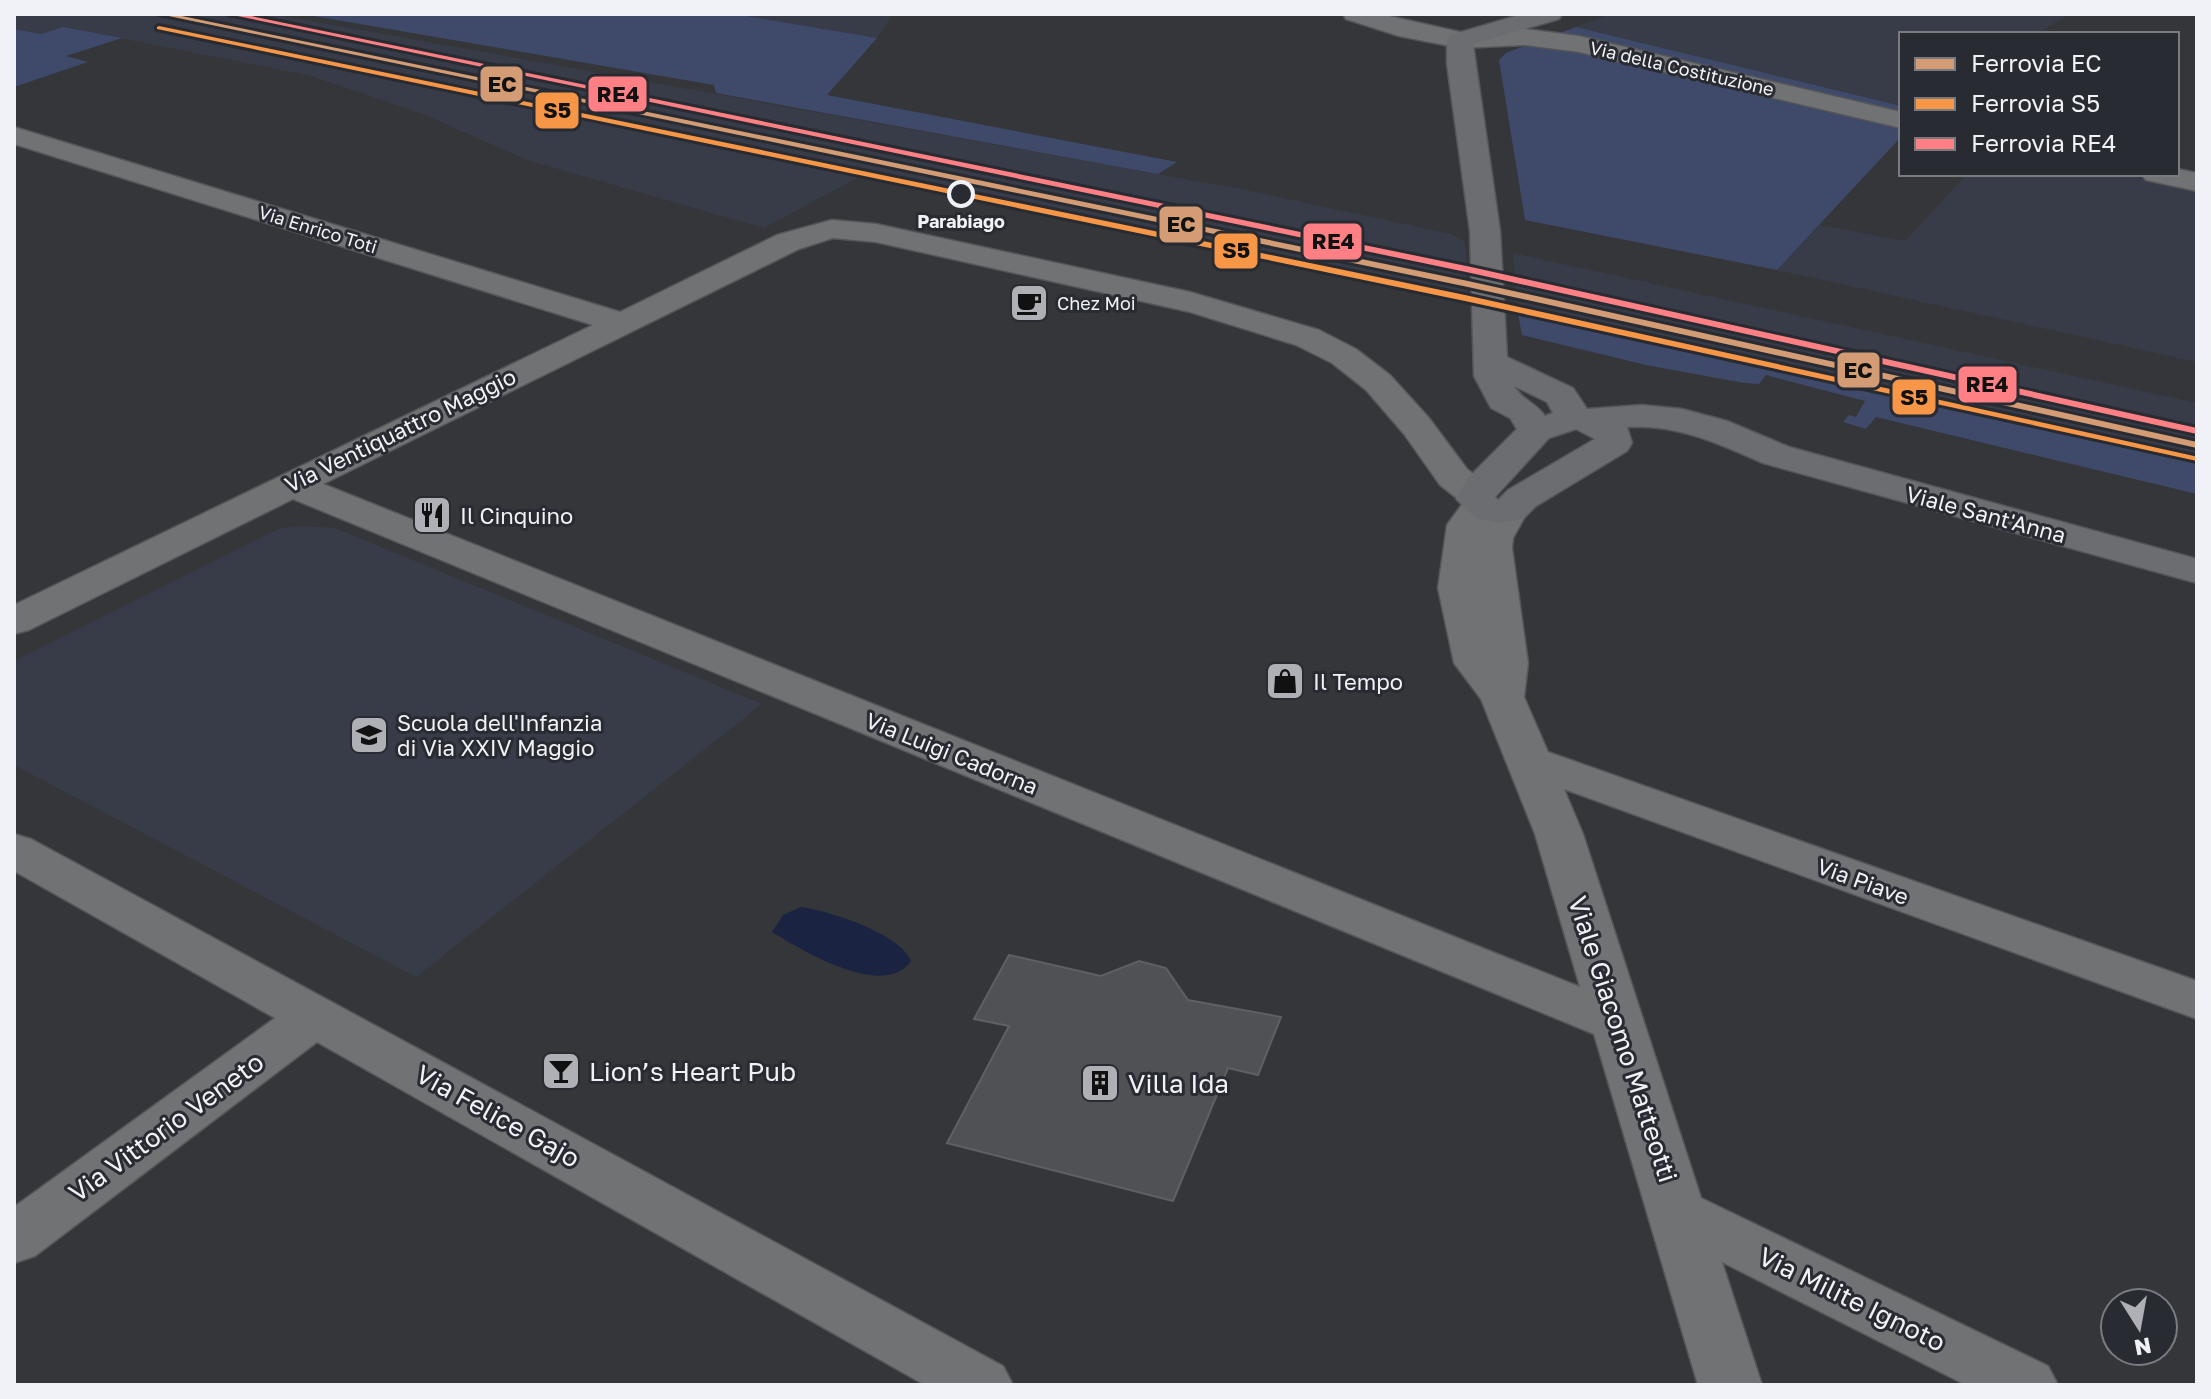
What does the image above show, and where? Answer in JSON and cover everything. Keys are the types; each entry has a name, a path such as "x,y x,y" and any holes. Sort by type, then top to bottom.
{"street":[{"name":"Via della Costituzione","path":"1355,14 1408,31 1460,40 1525,37 1579,44 1899,120"},
{"path":"1536,430 1524,411 1504,400 1491,376 1485,231 1460,64 1460,40 1550,14"},
{"name":"Via Enrico Toti","path":"14,135 622,323"},
{"name":"Via Ventiquattro Maggio","path":"14,621 788,242 832,229 855,230 1105,282 1260,320 1309,338 1346,357 1380,385 1425,437 1457,484 1488,504"},
{"path":"1492,363 1561,395 1593,427"},
{"name":"Viale Giacomo Matteotti","path":"1593,427 1536,430 1488,504 1507,663 1502,697 1559,834 1730,1385"},
{"name":"Viale Giacomo Matteotti","path":"1488,504 1522,498 1593,427"},
{"name":"Viale Sant'Anna","path":"1593,427 1668,442 1776,455 2197,571"},
{"name":"Via Luigi Cadorna","path":"289,484 1616,1022"},
{"name":"Via Piave","path":"1529,761 2197,1001"},
{"name":"Via Felice Gajo","path":"14,850 981,1385"},
{"name":"Via Vittorio Veneto","path":"14,1239 317,1015"},
{"name":"Via Milite Ignoto","path":"1678,1213 2026,1385"}],"shaded area":[{"path":"14,14 273,14 1241,189 1451,234 1465,242 1468,300 1073,220 866,173 764,228 527,160 423,114 308,75 63,27 41,34 14,29"},
{"path":"302,14 734,14 877,38 827,95 1177,162 1158,174 716,93 714,85"},
{"path":"734,14 893,14 877,38"},
{"path":"1610,14 2069,14 2040,32 1899,32 1899,106 1576,27"},
{"path":"63,27 122,38 66,56 88,62 14,87 14,29 41,34"},
{"path":"1576,27 1899,106 1899,139 1777,270 1525,220 1499,60 1506,53"},
{"path":"1965,176 2130,176 2197,189 2197,362 1777,270 1820,225 1905,241"},
{"path":"1513,253 2197,403 2197,457 1517,309"},
{"path":"1517,309 2197,457 2197,494 1876,417 1866,429 1843,422 1849,415 1856,417 1865,401 1766,375 1759,384 1744,383 1646,365 1522,335"},
{"name":"Scuola dell'Infanzia di Via XXIV Maggio","path":"300,526 335,528 762,704 416,977 14,765 14,661 278,529"},
{"path":"801,907 862,925 893,941 911,961 899,972 882,976 863,974 822,960 772,932 783,915"}],"building":[{"name":"Villa Ida","path":"1009,955 1101,976 1139,961 1166,968 1188,1000 1281,1017 1258,1075 1228,1068 1173,1201 947,1143 1009,1026 974,1019"}],"rail line":[{"name":"EC","path":"162,14 1468,284 2197,445"},
{"name":"RE4","path":"231,14 1471,270 2197,431"},
{"name":"S5","path":"159,28 1465,298 2194,459"}],"place":[{"name":"Parabiago","path":"961,194"},
{"name":"Chez Moi","path":"1029,303"},
{"name":"Il Cinquino","path":"432,515"},
{"name":"Il Tempo","path":"1285,681"},
{"name":"Scuola dell'Infanzia di Via XXIV Maggio","path":"369,735"},
{"name":"Lion’s Heart Pub","path":"561,1071"},
{"name":"Villa Ida","path":"1100,1083"}]}
